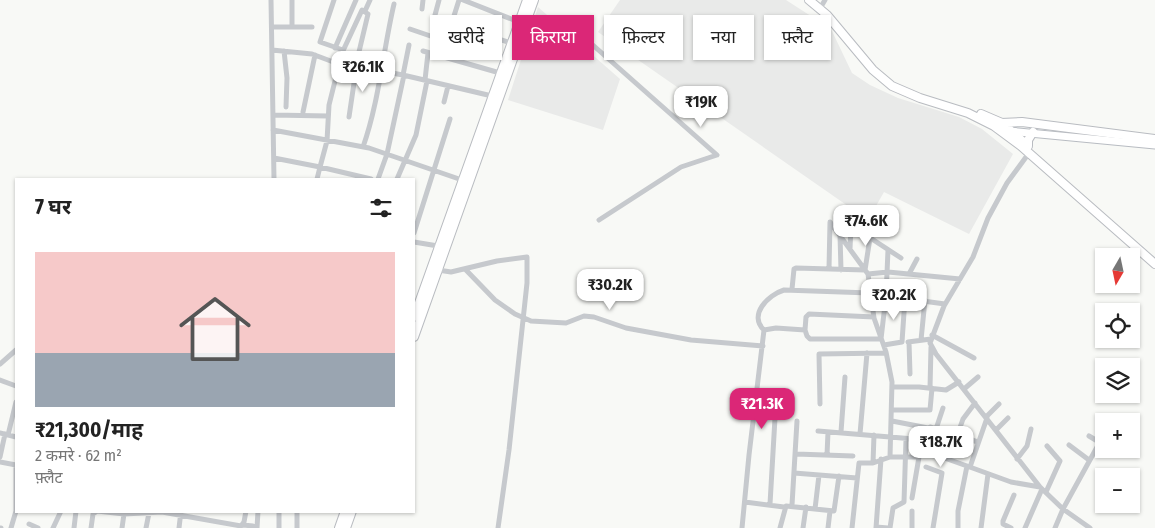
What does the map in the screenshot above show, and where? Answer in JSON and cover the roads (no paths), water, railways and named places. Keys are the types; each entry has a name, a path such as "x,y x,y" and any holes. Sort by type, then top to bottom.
{"main road":[{"path":"415,333 534,0"},
{"path":"809,0 828,15 873,70 892,86 920,98 998,124 1022,122 1139,140 1155,145"},
{"path":"521,15 525,1"},
{"path":"821,2 881,71 900,86 1012,131 1029,150 1155,264"},
{"path":"415,310 511,43"},
{"path":"998,124 1003,132 1029,150"},
{"path":"1003,132 1033,132 1155,140"},
{"path":"1029,150 1028,140 1033,132"},
{"path":"339,528 344,513"},
{"path":"346,528 351,513"}],"street":[{"path":"271,0 274,178"},
{"path":"292,0 292,26"},
{"path":"334,0 320,42 343,50"},
{"path":"335,48 356,0"},
{"path":"317,178 327,141 328,116 339,63 343,50 370,0"},
{"path":"422,8 423,0"},
{"path":"434,15 439,0"},
{"path":"455,15 461,0 512,19"},
{"path":"363,147 373,120 380,71 394,4"},
{"path":"349,117 356,66 368,14 354,7"},
{"path":"272,27 312,27"},
{"path":"410,29 506,58"},
{"path":"502,40 511,43"},
{"path":"378,178 387,154 410,45"},
{"path":"594,46 717,155 681,167 599,220"},
{"path":"272,50 315,55 339,63 404,75 492,96"},
{"path":"284,51 287,78 286,107"},
{"path":"397,178 418,125 427,81 425,80 425,52 500,73"},
{"path":"303,112 315,55"},
{"path":"444,102 448,86"},
{"path":"273,115 328,116"},
{"path":"415,230 450,119"},
{"path":"273,130 363,147 462,180"},
{"path":"892,410 930,410 932,337 945,304 973,257 988,218 1007,182 1029,150"},
{"path":"274,158 368,178"},
{"path":"843,220 901,258"},
{"path":"828,270 829,222 867,272"},
{"path":"850,250 851,226"},
{"path":"840,235 841,270"},
{"path":"870,238 867,272 870,293 874,317 886,353 892,387 890,457"},
{"path":"415,242 438,246"},
{"path":"882,342 888,250"},
{"path":"438,270 451,272 497,261 527,257 523,318 509,450 498,528"},
{"path":"909,274 918,259"},
{"path":"792,289 794,269 796,268 888,272 960,279"},
{"path":"465,269 482,289 523,318 566,323 584,316 594,317 644,332 692,340 763,346"},
{"path":"748,528 742,528 763,346 764,330 759,325 757,319 763,304 777,292 792,289 870,293"},
{"path":"886,296 945,304"},
{"path":"902,342 905,298"},
{"path":"921,340 924,300"},
{"path":"874,317 809,314 806,317 805,330 810,339 909,342 932,337 974,358"},
{"path":"764,330 789,328 805,330"},
{"path":"909,342 910,374"},
{"path":"931,346 1017,459 1043,489 1063,509 1090,528"},
{"path":"0,364 15,351"},
{"path":"820,404 819,354 886,353"},
{"path":"860,434 867,354"},
{"path":"841,432 844,377"},
{"path":"964,389 978,377"},
{"path":"0,380 15,386"},
{"path":"892,387 949,390 959,382"},
{"path":"957,436 963,419 975,403"},
{"path":"958,528 958,511 969,466 986,417 999,404"},
{"path":"0,457 4,434 15,405"},
{"path":"936,429 943,408"},
{"path":"770,504 775,418"},
{"path":"996,430 1008,418"},
{"path":"792,506 798,421"},
{"path":"892,421 936,429 978,442"},
{"path":"912,498 919,457 928,428"},
{"path":"1017,459 1027,446 1031,429"},
{"path":"818,431 914,439"},
{"path":"827,455 828,432"},
{"path":"873,463 874,435"},
{"path":"1055,528 1063,509 1100,440 1089,436"},
{"path":"881,459 876,527 889,528 893,508 904,502 906,439"},
{"path":"1069,445 1089,460"},
{"path":"1025,528 1043,489 1060,461 1047,446"},
{"path":"922,450 1017,484 1043,489"},
{"path":"796,454 853,456"},
{"path":"852,528 859,463 873,463 890,457 919,457"},
{"path":"0,462 15,465"},
{"path":"926,467 942,473 933,528"},
{"path":"794,473 857,478"},
{"path":"981,528 988,474"},
{"path":"814,508 819,475"},
{"path":"745,502 784,507 835,510 839,476"},
{"path":"1011,528 1003,524 1002,521 1014,495"},
{"path":"780,528 784,507"},
{"path":"803,528 806,507"},
{"path":"828,528 830,511"},
{"path":"912,511 912,528"},
{"path":"11,528 15,513"},
{"path":"53,528 60,513"},
{"path":"74,528 76,513"},
{"path":"91,528 95,513"},
{"path":"115,513 132,513"},
{"path":"146,528 148,513"},
{"path":"178,528 181,513 255,527 258,513"},
{"path":"243,525 246,513"},
{"path":"279,513 279,528"},
{"path":"296,513 297,528"},
{"path":"122,528 124,514"},
{"path":"29,524 38,528"}]}
